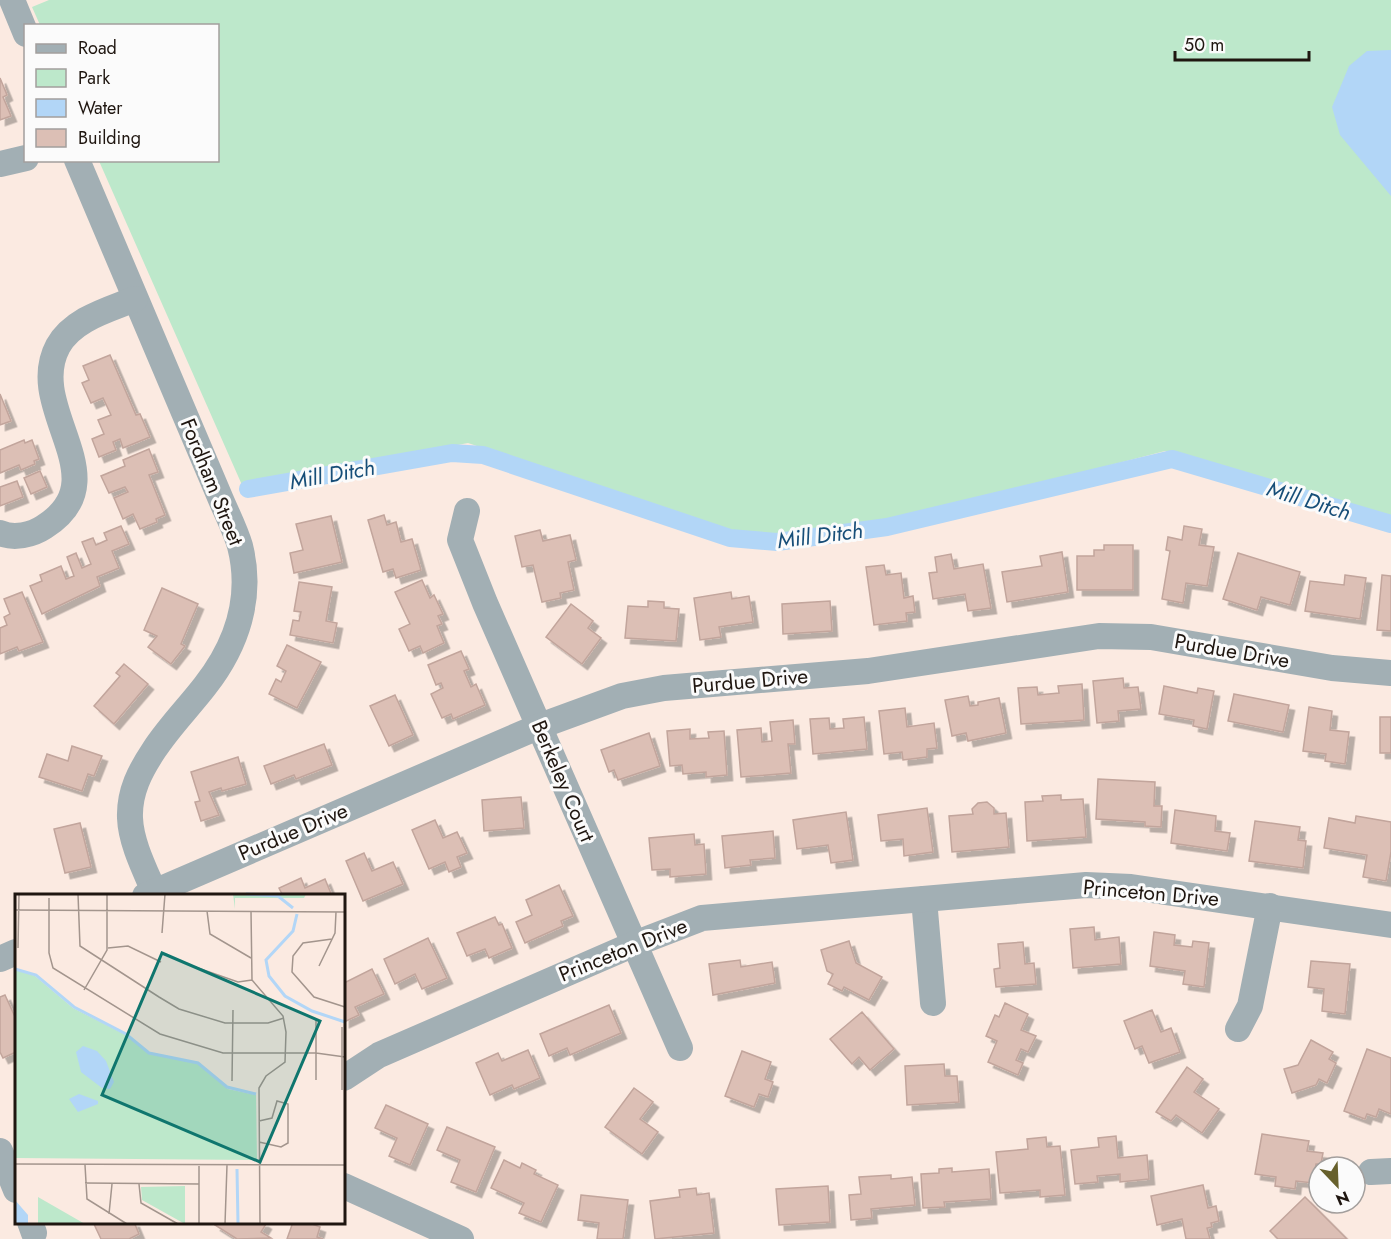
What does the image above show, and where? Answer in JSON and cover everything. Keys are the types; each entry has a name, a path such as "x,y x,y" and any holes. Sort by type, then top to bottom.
{"street":[{"path":"12,0 24,29"},
{"path":"0,164 24,158"},
{"name":"Fordham Street","path":"78,162 240,546 245,580 242,616 228,653 205,687 168,728 142,768 133,792 130,819 136,846 152,894"},
{"path":"0,533 15,536 37,532 56,520 70,502 75,485 75,460 56,411 50,384 51,365 58,347 69,332 89,318 135,299"},
{"name":"Berkeley Court","path":"466,511 460,540 485,603 540,726 632,945 680,1048"},
{"name":"Purdue Drive","path":"152,894 540,726 622,696 664,688 868,671 1099,636 1151,638 1332,668 1391,673"},
{"name":"Princeton Drive","path":"345,1077 379,1055 632,945 702,918 1086,885 1131,887 1391,925"},
{"path":"924,899 933,1004"},
{"path":"1238,1029 1250,1006 1270,906"},
{"path":"0,959 15,952"},
{"path":"0,1151 15,1188"},
{"path":"345,1186 461,1239"}],"green space":[{"path":"49,0 1391,0 1391,517 1165,451 882,524 777,535 738,533 468,443 242,485 99,162 219,162 219,24 40,24 32,7"}],"water":[{"path":"1391,50 1391,196 1340,135 1332,107 1349,66 1367,51"}],"building":[{"path":"0,78 7,95 3,97 11,116 0,120"},
{"path":"110,355 136,415 140,414 150,437 123,448 120,439 113,442 116,450 99,457 92,439 104,434 98,420 111,415 103,398 91,403 82,383 89,380 83,366"},
{"path":"0,394 11,421 0,425"},
{"path":"24,440 25,443 32,440 39,459 34,461 35,464 21,470 19,465 0,473 0,450"},
{"path":"149,449 158,472 149,475 165,515 156,519 157,522 140,529 133,514 123,519 114,498 128,492 125,487 109,493 101,476 125,466 123,460"},
{"path":"40,471 47,487 31,494 24,478"},
{"path":"17,481 23,497 0,506 0,487"},
{"path":"384,515 387,525 396,522 401,542 412,539 421,570 396,578 393,569 383,572 368,520"},
{"path":"331,516 342,562 294,573 290,553 303,550 296,524"},
{"path":"121,526 129,544 112,551 119,568 97,577 100,586 42,614 30,586 42,581 40,575 61,566 66,579 74,576 67,557 76,553 82,568 91,564 82,542 93,538 96,545 107,540 104,533"},
{"path":"1184,526 1202,529 1199,545 1214,547 1207,586 1186,583 1183,603 1162,599 1170,551 1166,550 1168,537 1182,540"},
{"path":"540,530 543,541 570,535 576,560 568,562 574,590 560,593 561,598 542,602 533,565 522,567 515,536"},
{"path":"1104,545 1133,545 1133,590 1077,590 1077,556 1094,556 1094,550 1104,550"},
{"path":"1062,552 1068,592 1007,602 1002,572 1042,566 1040,556"},
{"path":"1238,553 1300,572 1290,605 1261,597 1257,610 1223,599"},
{"path":"951,554 954,569 983,564 991,608 968,611 965,594 933,599 929,573 937,572 935,557"},
{"path":"884,565 886,575 901,573 904,598 913,596 915,612 906,613 907,621 874,625 866,567"},
{"path":"1345,575 1366,578 1360,619 1305,611 1310,581 1344,585"},
{"path":"1382,575 1391,576 1391,631 1377,630"},
{"path":"422,580 430,598 434,595 443,614 438,616 442,624 437,626 444,643 423,653 420,646 409,651 399,629 410,624 395,592"},
{"path":"299,582 332,587 326,621 337,623 333,643 290,635 293,620 299,621 301,612 294,611"},
{"path":"162,588 198,604 181,644 185,646 171,664 148,647 157,636 144,630"},
{"path":"22,592 43,642 19,651 17,647 0,654 0,628 7,625 4,617 10,614 4,599"},
{"path":"731,592 732,599 749,596 753,622 719,627 721,637 700,640 694,598"},
{"path":"648,601 664,602 664,608 679,609 676,641 625,638 628,606 648,607"},
{"path":"830,601 832,631 783,634 782,604"},
{"path":"571,604 593,621 588,628 601,638 582,664 546,637"},
{"path":"287,645 321,662 297,708 269,694 276,679 281,682 286,671 277,666"},
{"path":"461,651 469,669 464,671 471,687 476,684 485,705 453,719 451,714 442,718 431,694 443,688 441,683 436,685 428,665"},
{"path":"124,664 148,684 114,724 94,706 120,676 116,673"},
{"path":"1123,678 1124,688 1138,687 1141,709 1118,711 1119,721 1097,723 1093,681"},
{"path":"1082,684 1084,720 1021,724 1018,688 1037,687 1038,695 1059,693 1058,686"},
{"path":"1164,686 1197,693 1198,688 1214,691 1207,729 1193,726 1194,720 1159,714"},
{"path":"1234,694 1289,705 1283,732 1228,721"},
{"path":"395,695 413,735 389,746 370,706"},
{"path":"968,696 970,706 999,698 1006,733 968,741 966,733 952,736 945,700"},
{"path":"1309,707 1332,711 1330,730 1349,732 1345,764 1325,761 1326,754 1303,751"},
{"path":"905,708 907,727 934,723 937,748 927,749 927,757 903,760 902,752 884,754 879,711"},
{"path":"864,717 867,749 813,754 810,719 829,718 830,729 844,728 843,719"},
{"path":"1380,717 1391,717 1391,753 1380,753"},
{"path":"793,720 795,744 788,744 791,773 741,777 737,730 761,728 762,742 772,741 770,722"},
{"path":"690,729 690,739 709,738 708,732 724,731 727,775 706,777 706,772 683,774 682,765 670,766 667,731"},
{"path":"649,733 660,766 618,780 614,770 609,772 601,750"},
{"path":"324,744 332,765 296,779 294,775 271,784 264,766"},
{"path":"72,746 102,756 94,776 88,774 82,791 39,777 47,754 68,761"},
{"path":"238,757 246,784 209,792 219,815 201,821 195,802 200,801 191,772"},
{"path":"1098,779 1155,782 1154,806 1162,806 1161,827 1145,826 1145,822 1096,819"},
{"path":"1061,795 1061,800 1083,799 1086,837 1027,841 1025,802 1043,801 1042,796"},
{"path":"521,797 524,828 484,831 482,800"},
{"path":"987,802 994,808 994,814 1006,813 1009,847 952,852 949,816 973,814 972,809 978,803"},
{"path":"927,808 933,852 904,856 903,839 881,841 878,815"},
{"path":"1175,810 1216,816 1215,831 1230,833 1227,851 1171,843"},
{"path":"846,812 853,860 831,863 828,845 797,849 793,820"},
{"path":"1356,816 1391,822 1391,852 1386,881 1363,877 1367,855 1324,848 1329,818 1355,823"},
{"path":"435,820 443,838 457,832 467,853 457,857 461,867 449,872 445,862 429,869 412,830"},
{"path":"1255,821 1300,827 1298,840 1306,841 1303,868 1249,861"},
{"path":"80,823 91,867 65,873 54,829"},
{"path":"773,831 775,858 750,860 751,865 725,868 722,836"},
{"path":"694,834 695,845 704,844 706,874 670,877 670,869 652,870 649,838"},
{"path":"364,853 372,871 393,862 403,884 363,901 346,861"},
{"path":"301,878 305,888 325,879 331,894 282,894 279,888"},
{"path":"559,885 573,916 561,921 563,926 525,943 516,922 532,915 526,900"},
{"path":"495,917 499,925 502,924 512,948 489,958 485,949 467,956 457,933"},
{"path":"1094,927 1095,940 1119,937 1121,964 1073,968 1070,929"},
{"path":"1154,932 1175,935 1174,945 1192,947 1193,941 1209,943 1204,987 1183,984 1185,971 1150,966"},
{"path":"428,938 447,978 422,989 415,974 395,984 384,959"},
{"path":"849,941 856,963 882,977 869,1000 844,987 842,991 828,984 833,974 827,971 821,950"},
{"path":"1023,942 1025,964 1034,963 1036,984 996,987 994,969 1000,968 998,944"},
{"path":"740,960 741,967 772,962 775,983 713,995 709,964"},
{"path":"1311,961 1350,964 1345,1014 1322,1011 1324,989 1308,987"},
{"path":"372,969 384,994 355,1007 359,1015 345,1022 345,982"},
{"path":"5,995 15,1017 15,1052 3,1058 0,1052 0,997"},
{"path":"1005,1003 1028,1014 1021,1030 1036,1036 1028,1052 1021,1049 1016,1060 1023,1063 1018,1075 988,1062 997,1041 986,1036 995,1015 999,1017"},
{"path":"609,1005 621,1033 570,1055 567,1048 549,1056 540,1034"},
{"path":"1152,1010 1161,1032 1171,1028 1180,1052 1149,1063 1142,1046 1135,1049 1124,1021"},
{"path":"862,1012 894,1049 870,1070 859,1057 852,1064 830,1039"},
{"path":"1311,1040 1333,1052 1329,1059 1336,1063 1327,1083 1319,1079 1316,1085 1292,1093 1284,1069 1298,1065"},
{"path":"1367,1049 1391,1058 1391,1114 1379,1109 1376,1117 1367,1114 1365,1119 1344,1111"},
{"path":"528,1050 540,1078 514,1089 512,1085 490,1095 476,1063 498,1053 502,1061"},
{"path":"742,1051 771,1062 765,1079 773,1082 768,1097 759,1094 754,1107 725,1096"},
{"path":"944,1064 945,1076 957,1076 959,1102 907,1105 905,1066"},
{"path":"1187,1067 1203,1079 1194,1092 1219,1109 1202,1133 1176,1115 1171,1121 1156,1112"},
{"path":"634,1088 653,1102 640,1119 658,1132 642,1154 605,1127"},
{"path":"386,1105 428,1124 410,1165 389,1156 397,1138 375,1128"},
{"path":"447,1127 495,1147 476,1192 451,1182 460,1160 437,1150"},
{"path":"1262,1134 1309,1141 1307,1151 1323,1153 1323,1155 1307,1155 1307,1182 1296,1181 1295,1189 1275,1186 1276,1177 1255,1174"},
{"path":"1116,1136 1118,1158 1147,1155 1149,1179 1120,1182 1120,1174 1097,1176 1098,1182 1075,1184 1071,1150 1099,1147 1098,1138"},
{"path":"1046,1137 1047,1147 1060,1146 1065,1195 1040,1197 1040,1190 1000,1193 996,1152 1028,1149 1027,1139"},
{"path":"504,1160 520,1168 522,1163 536,1170 534,1174 558,1185 541,1222 519,1213 524,1203 491,1188"},
{"path":"952,1168 952,1172 989,1169 991,1199 944,1202 945,1207 923,1208 921,1174 939,1173 939,1169"},
{"path":"891,1175 891,1179 912,1177 915,1205 871,1209 872,1218 851,1220 849,1195 861,1194 859,1177"},
{"path":"1203,1185 1208,1208 1216,1206 1219,1221 1211,1223 1212,1227 1207,1228 1210,1239 1186,1239 1182,1219 1157,1225 1151,1196"},
{"path":"828,1186 830,1222 779,1225 776,1189"},
{"path":"696,1188 697,1195 709,1193 714,1233 655,1239 650,1201 680,1197 679,1190"},
{"path":"581,1195 628,1200 623,1239 597,1239 599,1223 578,1220"},
{"path":"1305,1197 1307,1215 1323,1215 1347,1239 1278,1239 1270,1231"},
{"path":"94,1224 135,1224 139,1234 129,1239 101,1239"},
{"path":"266,1224 261,1232 271,1238 237,1239 215,1225"},
{"path":"292,1224 312,1224 320,1227 317,1237 323,1239 287,1239"}],"waterway":[{"name":"Mill Ditch","path":"248,489 452,453 483,455 730,538 777,542 887,527 1172,459 1391,524"}]}
